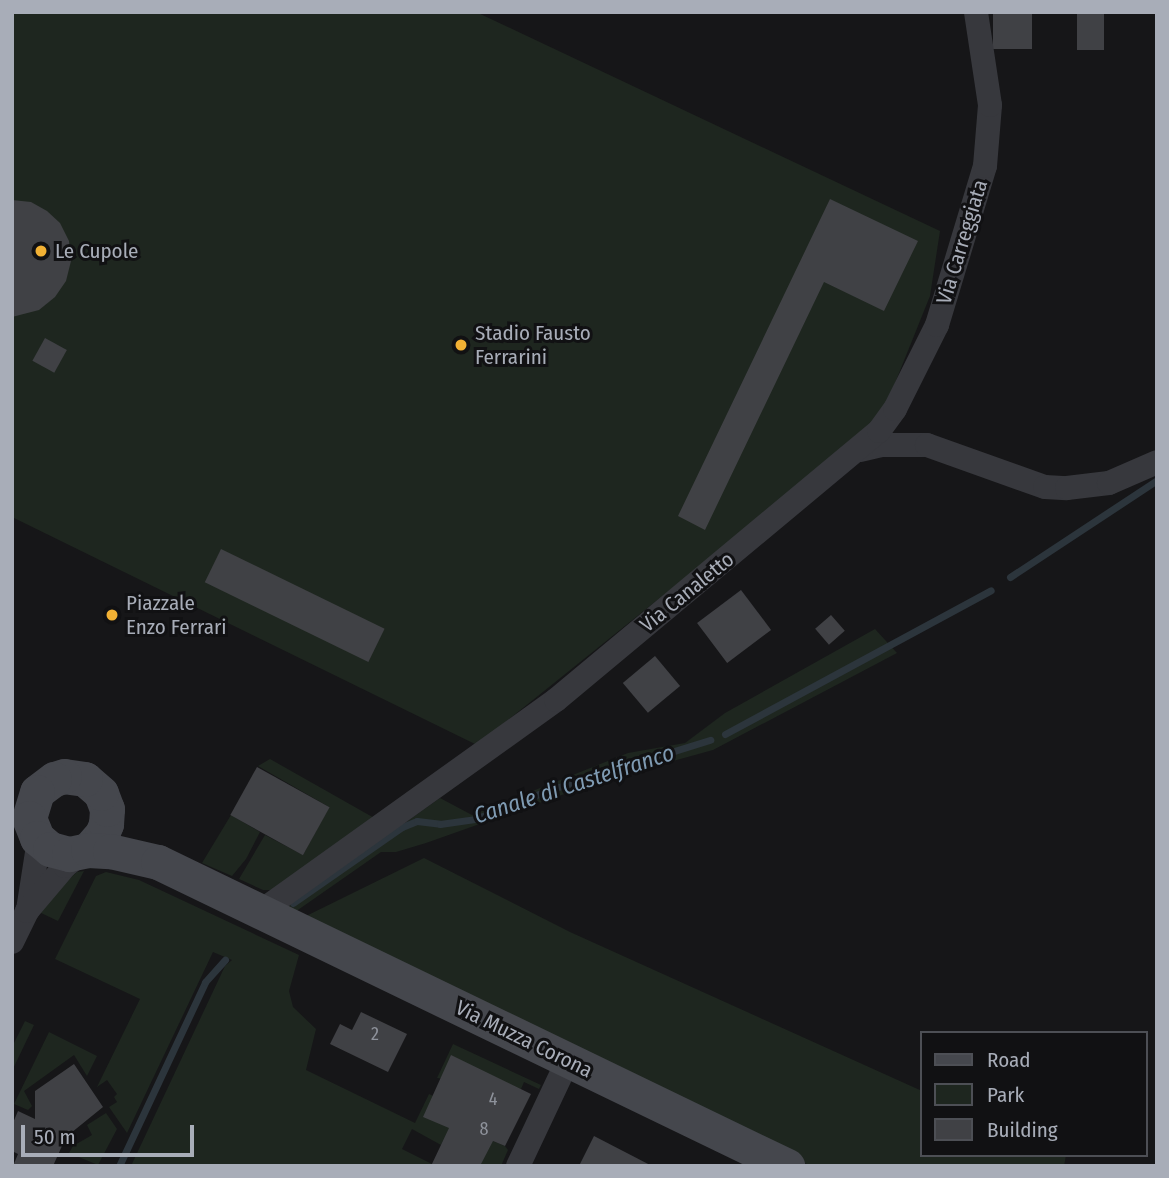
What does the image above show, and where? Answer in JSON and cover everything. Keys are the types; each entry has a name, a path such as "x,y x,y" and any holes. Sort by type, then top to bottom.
{"street":[{"name":"Via Carreggiata","path":"860,450 879,431 895,409 937,325 978,195 985,166 990,105 976,12"},
{"path":"860,450 881,445 927,445 1045,487 1067,488 1109,484 1157,462"},
{"name":"Via Canaletto","path":"260,912 556,700 860,450"},
{"path":"12,780 49,781 64,776 85,779 101,793 107,809 158,862"},
{"path":"27,911 27,819 37,792 49,781"},
{"path":"12,942 27,911 65,866 86,851 102,834 107,809"},
{"path":"27,819 59,853 110,851 158,862"},
{"name":"Via Muzza Corona","path":"158,862 787,1166"},
{"path":"518,1166 568,1060"}],"green space":[{"name":"Stadio Fausto Ferrarini","path":"12,12 476,12 940,231 930,296 891,393 875,425 477,745 12,517"},
{"path":"875,629 897,653 713,750 604,780 426,843 396,852 381,852 295,912 285,908 440,798 472,815 628,753 685,743 725,713"},
{"path":"270,759 376,819 273,890 263,890 239,879 265,835 303,855 329,807 258,766"},
{"path":"231,815 260,832 246,859 232,876 202,863"},
{"path":"424,858 570,932 920,1090 920,1157 1066,1157 1064,1166 811,1166 300,919"},
{"path":"84,871 58,921 39,912 52,894 77,872"},
{"path":"106,872 139,880 299,955 289,991 293,1007 316,1029 306,1070 415,1123 429,1094 459,1108 493,1141 508,1150 501,1166 485,1166 443,1141 441,1145 412,1129 402,1149 436,1166 131,1166 225,966 232,960 213,952 127,1133 109,1107 117,1102 114,1097 117,1094 107,1080 97,1087 140,999 55,959 96,876"},
{"path":"25,1021 34,1025 12,1071 12,1047"},
{"path":"49,1032 97,1056 87,1076 74,1055 24,1091 32,1106 28,1110 14,1104"},
{"path":"453,1044 541,1085 539,1089 524,1082 521,1089 437,1078"},
{"path":"106,1113 117,1129 98,1165 69,1153 73,1146 92,1135 87,1125"}],"building":[{"path":"993,12 1032,12 1032,49 993,49"},
{"path":"1077,12 1104,12 1104,50 1077,50"},
{"path":"830,199 918,241 884,311 824,282 705,530 678,516"},
{"name":"Le Cupole","path":"12,200 31,202 60,223 69,241 71,261 66,281 55,297 39,310 12,317"},
{"path":"45,338 67,350 54,373 32,361"},
{"path":"221,549 385,629 368,662 205,582"},
{"path":"741,590 771,630 727,663 697,623"},
{"path":"831,615 845,631 829,645 815,629"},
{"path":"655,656 680,686 648,713 623,683"},
{"path":"257,767 330,807 303,855 230,815"},
{"path":"361,1012 407,1034 388,1072 330,1044 340,1024 352,1030"},
{"path":"451,1055 531,1094 505,1146 493,1141 480,1166 431,1166 449,1128 423,1117"},
{"path":"74,1064 103,1107 66,1137 53,1166 13,1166 18,1154 12,1151 12,1125 18,1111 35,1119 35,1091"},
{"path":"594,1136 652,1166 579,1166"}],"waterway":[{"name":"Canale di Castelfranco","path":"1010,577 1157,480"},
{"name":"Canale di Castelfranco","path":"725,734 991,590"},
{"name":"Canale di Castelfranco","path":"293,903 402,827 417,821 440,824 475,819 549,790 710,740"},
{"name":"Canale di Castelfranco","path":"119,1166 205,982 225,960"}],"place":[{"name":"Le Cupole","path":"41,251"},
{"name":"Stadio Fausto Ferrarini","path":"461,345"},
{"name":"Piazzale Enzo Ferrari","path":"112,615"}]}
